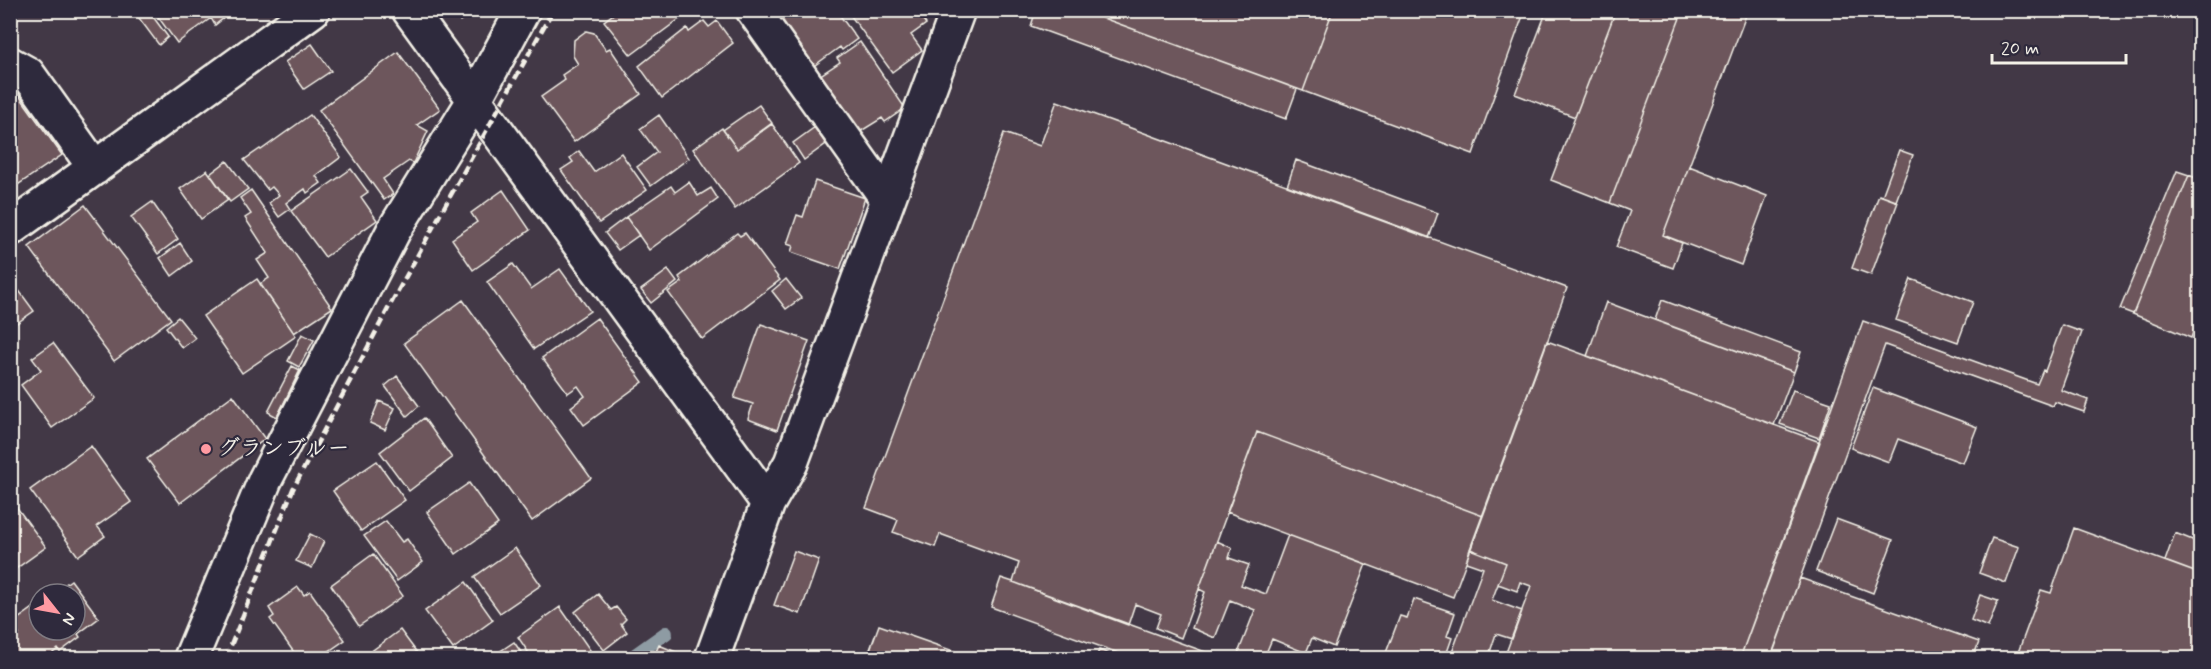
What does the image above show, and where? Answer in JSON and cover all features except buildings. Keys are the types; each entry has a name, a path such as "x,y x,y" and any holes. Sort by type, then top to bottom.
{"street":[{"path":"10,229 313,10"},
{"path":"409,10 768,503"},
{"path":"191,658 265,480 394,230 474,99 523,10"},
{"path":"753,10 888,200"},
{"path":"712,658 768,503 791,463 958,10"},
{"path":"10,64 28,74 95,168"}],"waterway":[{"path":"631,658 666,633"}],"railway":[{"path":"226,658 293,489 389,307 553,10"}],"place":[{"name":"グランブルー","path":"206,449"}]}
